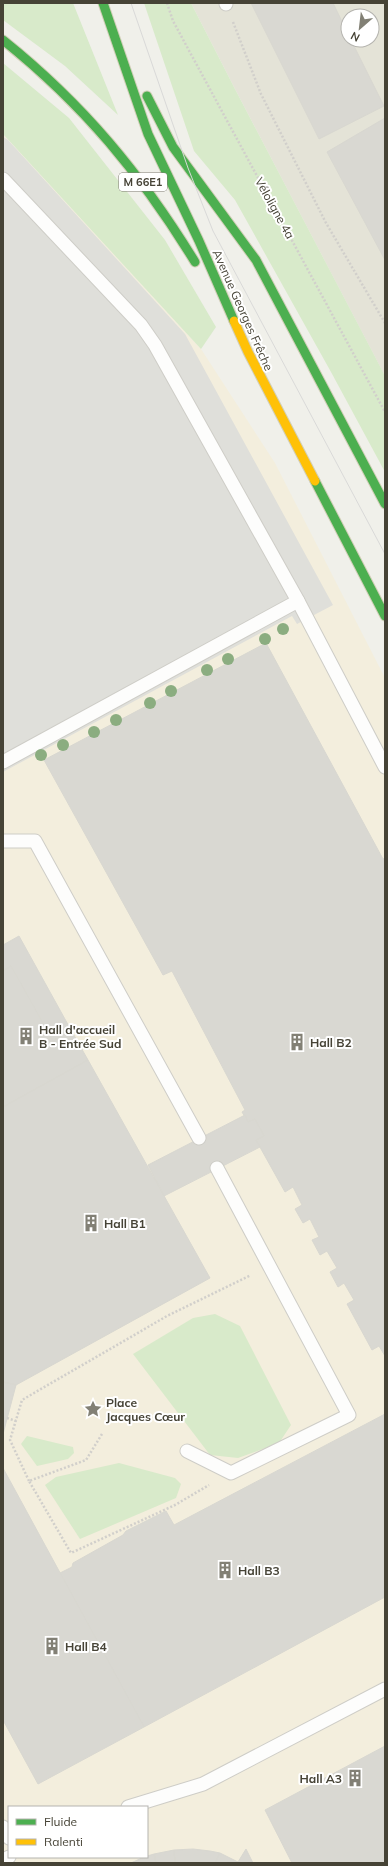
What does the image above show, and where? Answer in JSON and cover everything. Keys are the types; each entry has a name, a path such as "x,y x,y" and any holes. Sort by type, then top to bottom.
{"main road":[{"name":"Avenue Georges Frêche","path":"104,3 173,147 256,260 385,504"},
{"name":"Avenue Georges Frêche","path":"104,3 148,134 199,241 248,352 385,616"},
{"name":"M 66E1","path":"3,40 57,86 115,147 166,215 200,271"},
{"path":"208,285 248,352"}],"lane":[{"path":"6,182 141,325 155,344 298,601 385,767"},
{"path":"3,762 298,601"},
{"path":"3,841 35,841 200,1138"},
{"path":"187,1451 231,1473 348,1415 217,1168"},
{"path":"131,1806 203,1784 385,1690"},
{"path":"3,1827 8,1836"}],"path":[{"name":"Véloligne 4a","path":"167,3 173,21 385,412"},
{"path":"226,4 261,94 326,223 385,323"},
{"path":"234,1471 175,1505 71,1553 29,1480 10,1440 22,1400 167,1316 269,1266"},
{"path":"7,1418 16,1421"},
{"path":"29,1480 86,1460 102,1434"}],"shaded area":[{"path":"191,3 385,3 385,376 235,89"},
{"path":"3,134 201,349 275,463 385,678 385,1863 3,1863"},
{"path":"3,137 8,140 185,334 333,605 297,624 292,616 3,772"}],"green space":[{"path":"3,3 73,3 118,115 65,66 3,20"},
{"path":"144,3 191,3 382,370 385,376 385,472 235,200 194,151"},
{"path":"3,63 69,118 165,240 216,327 201,349 3,134"},
{"path":"215,1314 240,1326 291,1425 279,1443 238,1458 210,1455 133,1354 193,1318"},
{"path":"27,1436 73,1447 74,1453 68,1459 37,1466 21,1444"},
{"path":"119,1463 175,1478 181,1484 176,1498 80,1539 45,1485 56,1477"}],"building":[{"path":"251,3 333,3 340,17 340,48 355,48 384,106 319,139"},
{"path":"385,118 385,260 327,152"},
{"name":"Hall B2","path":"266,643 383,859 385,858 385,1356 379,1346 372,1350 347,1304 354,1300 344,1283 338,1287 330,1272 337,1268 327,1251 320,1255 312,1240 319,1237 310,1219 303,1223 295,1209 302,1205 293,1187 285,1192 256,1140 264,1136 255,1119 248,1122 242,1112 245,1110 172,971 163,975 44,760"},
{"path":"19,936 71,1030 53,1041 11,966 3,971 3,945"},
{"name":"Hall d'accueil B - Entrée Sud","path":"11,966 53,1041 71,1030 88,1060 3,1107 3,971"},
{"name":"Hall B1","path":"88,1060 210,1278 16,1385 3,1382 3,1107"},
{"path":"245,1115 248,1122 255,1119 264,1136 256,1140 260,1147 164,1196 148,1165"},
{"path":"3,1382 16,1385 3,1434"},
{"name":"Hall B3","path":"385,1414 385,1597 144,1727 60,1573 72,1567 73,1563 123,1535 126,1531 166,1511 174,1525"},
{"name":"Hall B4","path":"3,1468 144,1727 38,1784 3,1720"},
{"name":"Hall A3","path":"385,1746 385,1863 292,1863 265,1810"},
{"path":"193,1849 220,1853 215,1863 175,1863 174,1850"},
{"path":"246,1849 253,1863 237,1863 238,1862"},
{"path":"174,1850 175,1863 156,1863 154,1854"},
{"path":"220,1853 238,1862 215,1863"},
{"path":"154,1854 156,1863 131,1863 142,1858 148,1858 148,1856"}],"tram line":[{"path":"131,3 188,168 213,231 385,554"}],"traffic: fast":[{"path":"103,3 148,134 199,241 234,321"},
{"path":"3,40 60,90 109,142 154,199 195,262"},
{"path":"147,96 173,147 256,260 385,504"},
{"path":"315,481 385,616"}],"traffic: slow":[{"path":"234,321 248,352 315,481"}],"place":[{"name":"Hall d'accueil B - Entrée Sud","path":"26,1036"},
{"name":"Hall B2","path":"297,1042"},
{"name":"Hall B1","path":"91,1223"},
{"name":"Place Jacques Cœur","path":"93,1409"},
{"name":"Hall B3","path":"225,1570"},
{"name":"Hall B4","path":"52,1646"},
{"name":"Hall A3","path":"355,1778"}]}
